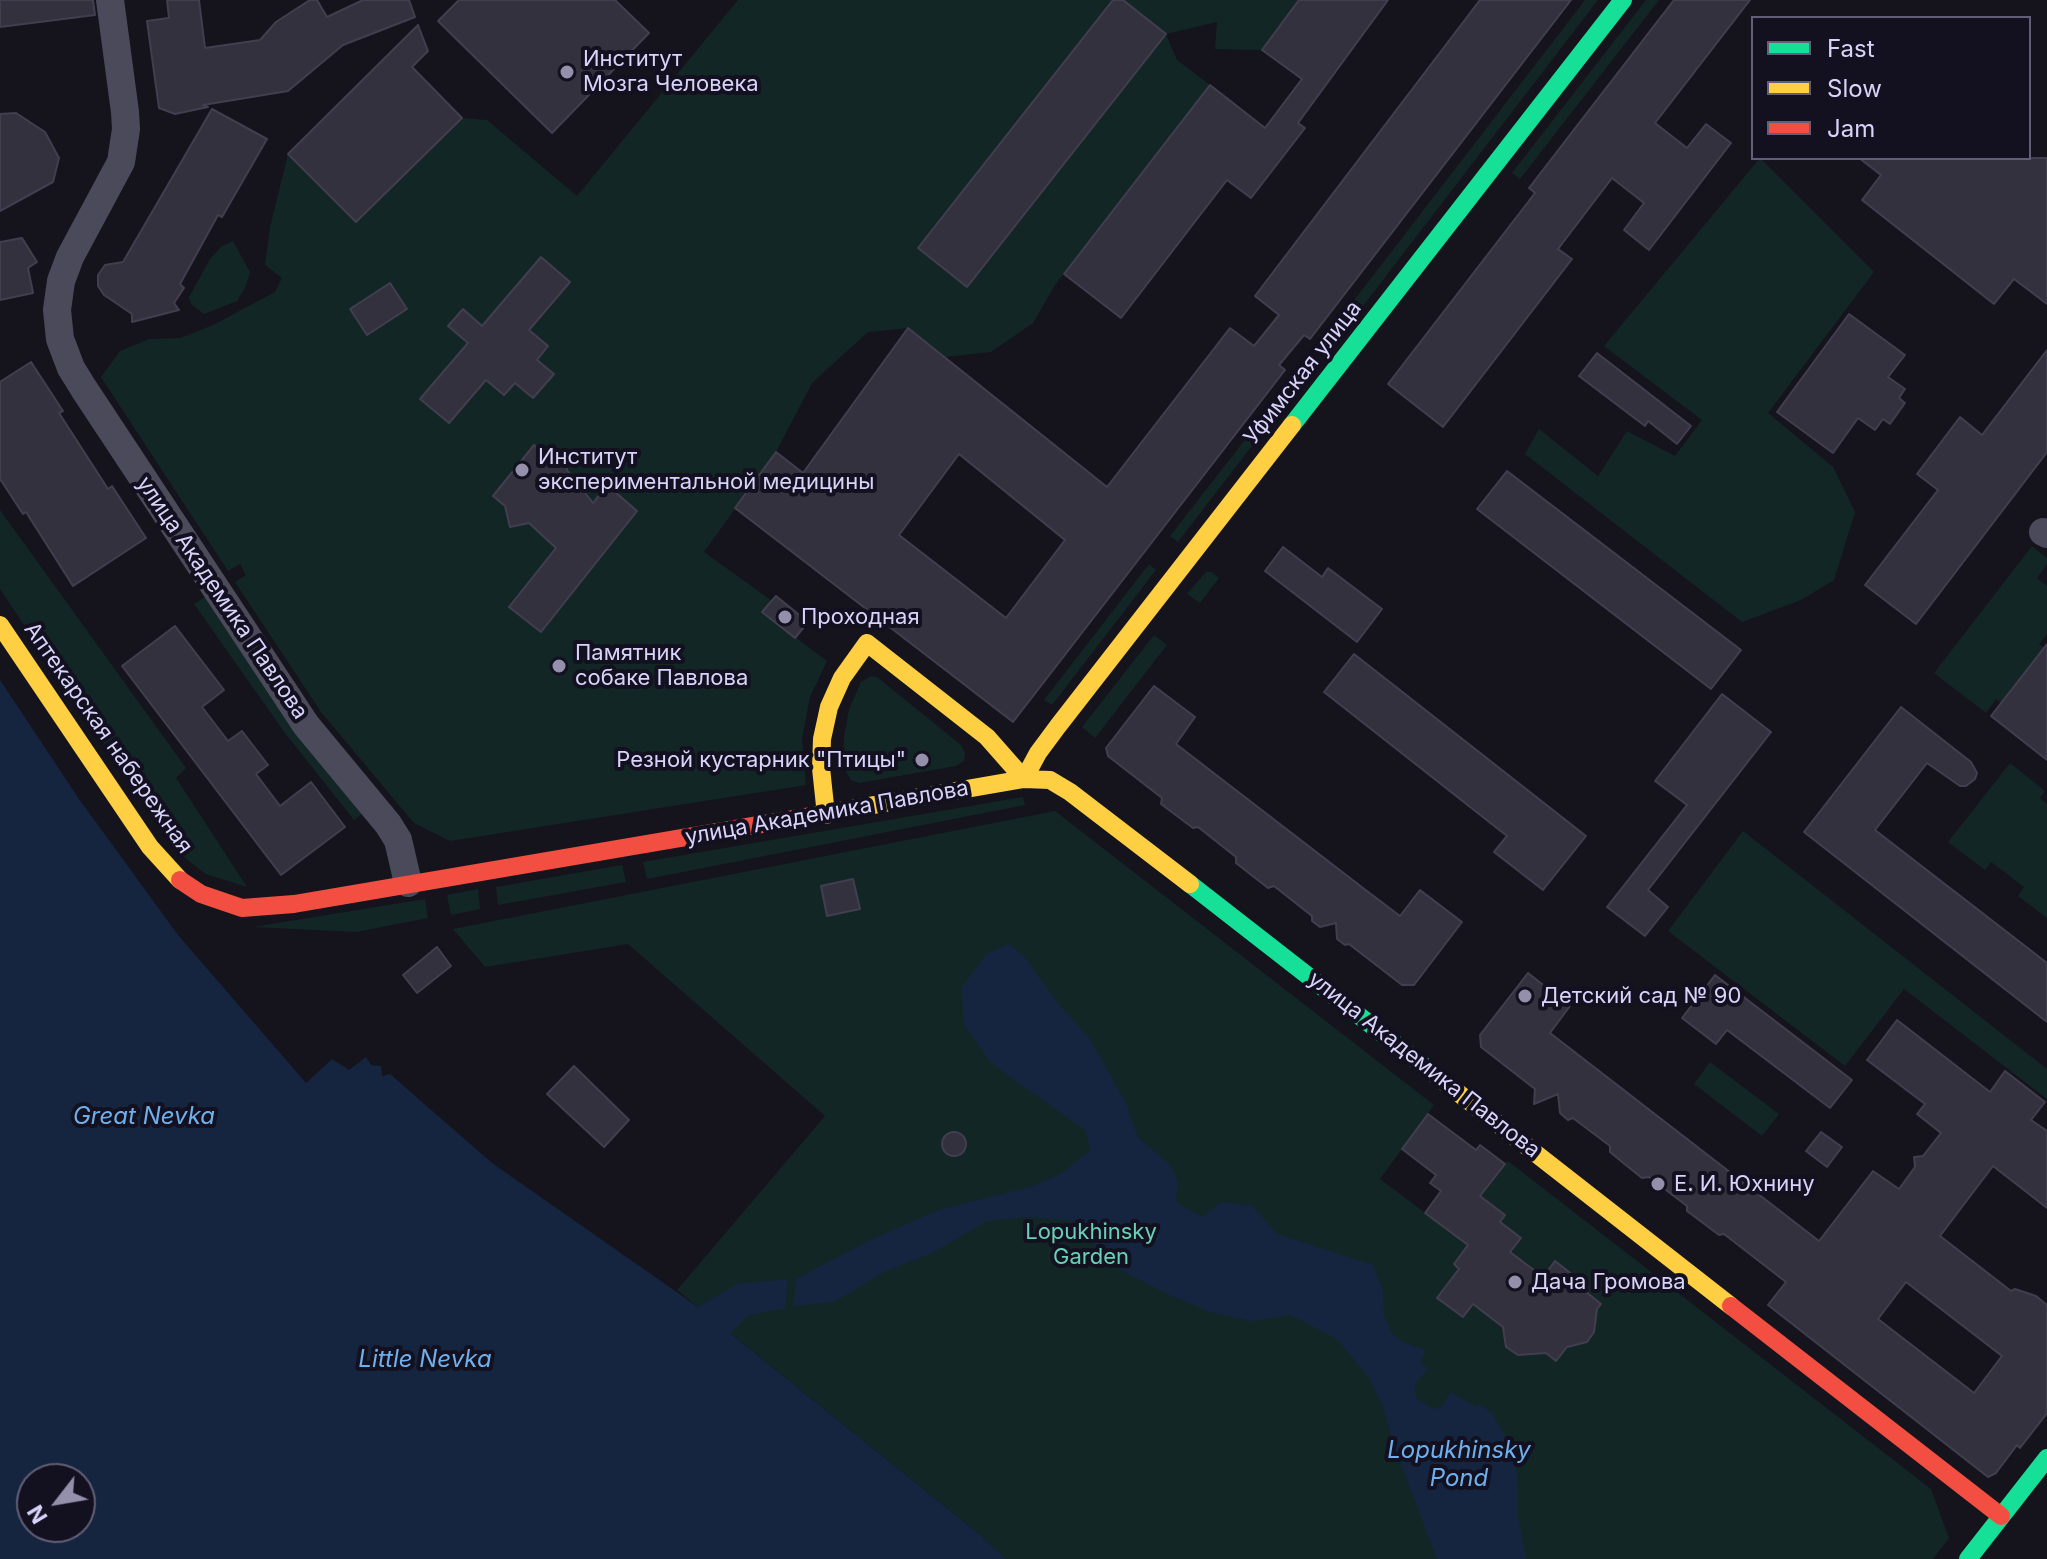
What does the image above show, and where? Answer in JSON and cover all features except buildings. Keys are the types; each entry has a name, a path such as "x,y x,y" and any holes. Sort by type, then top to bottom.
{"street":[{"name":"улица Академика Павлова","path":"110,0 126,129 121,162 70,257 61,281 57,310 60,339 71,368 84,389 306,725 393,832 404,858 408,883 826,815 1024,779 1050,780 1070,792 2001,1516"},
{"name":"Уфимская улица","path":"1024,779 1051,735 1623,0"},
{"name":"Аптекарская набережная","path":"0,625 150,847 182,882 201,894 242,908 294,904 408,883"},
{"path":"826,815 821,768 822,739 829,707 842,678 867,643 987,737 1024,779"},
{"path":"1968,1559 2047,1458"}],"green space":[{"name":"Институт экспериментальной медицины","path":"738,0 1299,0 1262,50 1215,49 1217,22 1166,34 1177,60 1210,85 1055,285 1033,323 991,352 946,357 908,328 868,332 812,383 776,452 704,552 772,601 763,613 827,661 810,697 802,738 806,785 450,841 414,823 321,712 235,582 246,575 240,564 228,571 101,377 120,351 149,339 180,338 213,325 275,292 282,278 265,265 270,227 288,154 356,222 462,118 487,120 577,196"},
{"path":"1585,0 1598,0 1333,345 1325,338"},
{"path":"1646,0 1659,0 1520,179 1512,173"},
{"path":"1758,160 1762,160 1874,272 1768,413 1833,467 1855,512 1834,580 1801,600 1742,622 1525,454 1539,429 1598,476 1627,431 1675,456 1702,420 1604,346"},
{"path":"233,241 250,272 246,286 237,301 204,314 191,304 189,297 210,259 222,246"},
{"path":"1297,373 1304,378 1178,542 1170,536"},
{"path":"0,510 186,768 176,778 247,887 206,874 186,859 163,833 0,589"},
{"path":"2032,546 2047,558 2047,564 2037,578 2047,586 2047,634 2039,644 2044,648 2002,703 1996,699 1986,713 1934,673"},
{"path":"1149,564 1156,570 1052,705 1044,700"},
{"path":"1206,572 1212,572 1219,578 1200,603 1187,594"},
{"path":"206,596 362,814 354,820 285,733 194,604"},
{"path":"1154,635 1167,645 1095,738 1082,727"},
{"path":"871,676 877,677 961,745 965,753 964,761 956,766 859,783 851,780 843,767 849,709 861,682"},
{"path":"2010,763 2045,791 2040,798 2047,804 2047,918 2018,896 2024,887 1991,862 1985,870 1948,842"},
{"path":"1023,797 1025,805 647,879 643,862"},
{"name":"Lopukhinsky Garden","path":"1055,811 1434,1105 1380,1179 1452,1233 1508,1161 1931,1489 1949,1538 1933,1559 1006,1559 677,1290 825,1116 628,944 485,967 453,929"},
{"path":"1743,831 2047,1069 2047,1099 1904,989 1845,1066 1668,931"},
{"path":"622,865 626,882 498,905 496,887"},
{"path":"478,889 480,909 451,915 447,895"},
{"path":"425,899 428,918 356,932 253,927"},
{"path":"1710,1062 1779,1114 1762,1136 1694,1084"}],"water":[{"path":"0,680 79,799 178,935 306,1083 332,1059 349,1070 366,1057 371,1065 381,1066 382,1076 390,1074 492,1163 698,1307 737,1284 788,1279 785,1308 749,1315 730,1333 1006,1559 0,1559"},
{"name":"Lopukhinsky Pond","path":"1009,944 1026,959 1055,1000 1089,1038 1126,1103 1138,1138 1169,1164 1178,1181 1176,1202 1202,1217 1222,1202 1252,1206 1277,1234 1373,1265 1383,1292 1384,1315 1391,1333 1405,1343 1425,1350 1420,1363 1428,1368 1415,1385 1416,1398 1434,1409 1441,1407 1451,1392 1476,1407 1479,1404 1492,1413 1508,1441 1517,1473 1518,1517 1526,1559 1437,1559 1394,1446 1383,1406 1367,1375 1338,1340 1291,1315 1252,1321 1210,1312 1163,1292 1108,1263 1076,1221 1028,1217 987,1221 932,1253 884,1272 834,1302 794,1306 796,1279 868,1241 938,1210 1033,1186 1062,1173 1091,1149 1085,1130 991,1063 964,1024 962,987 987,953"}],"traffic: fast":[{"path":"1292,425 1623,0"},
{"path":"1190,884 1443,1081"},
{"path":"1968,1559 2047,1458"}],"traffic: slow":[{"path":"1024,779 1058,726 1292,425"},
{"path":"0,625 150,847 180,880"},
{"path":"826,815 821,768 822,739 829,707 842,678 867,643 987,737 1024,779"},
{"path":"816,815 1024,779 1050,780 1190,884"},
{"path":"1443,1081 1731,1306"}],"traffic: jam":[{"path":"180,880 201,894 242,908 294,904 816,815"},
{"path":"1731,1306 2001,1516"}],"place":[{"name":"Институт Мозга Человека","path":"567,72"},
{"name":"Институт экспериментальной медицины","path":"522,470"},
{"name":"Проходная","path":"785,617"},
{"name":"Памятник собаке Павлова","path":"559,666"},
{"name":"Резной кустарник \"Птицы\"","path":"922,760"},
{"name":"Детский сад № 90","path":"1525,996"},
{"name":"Е. И. Юхнину","path":"1658,1184"},
{"name":"Дача Громова","path":"1515,1282"}],"water label":[{"name":"Great Nevka","path":"144,1117"},
{"name":"Little Nevka","path":"425,1360"}]}
